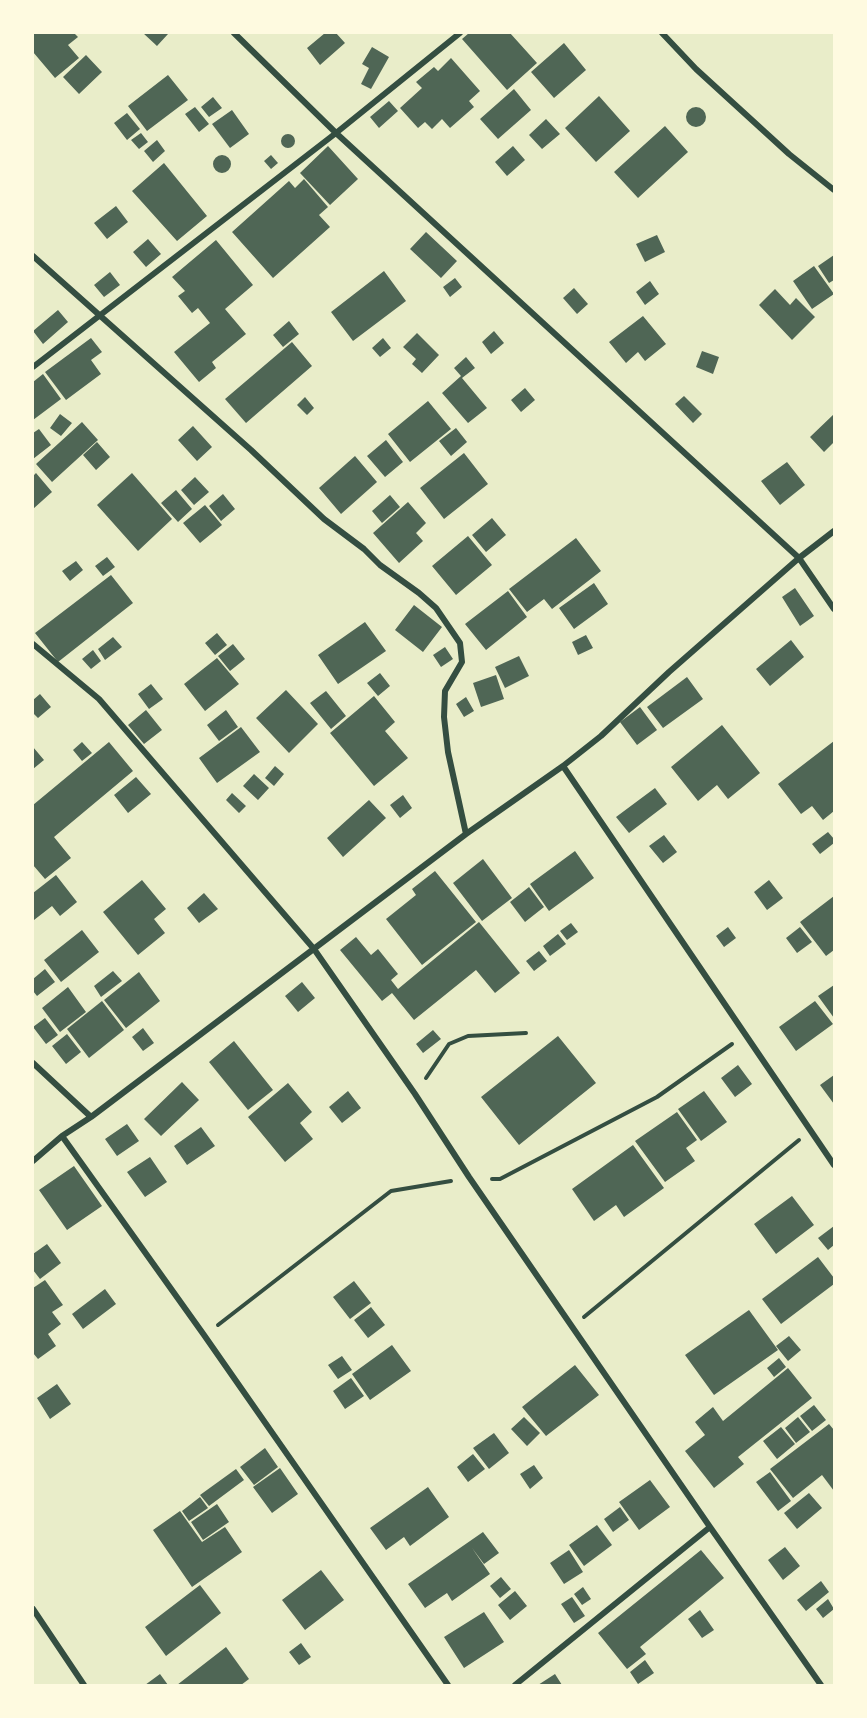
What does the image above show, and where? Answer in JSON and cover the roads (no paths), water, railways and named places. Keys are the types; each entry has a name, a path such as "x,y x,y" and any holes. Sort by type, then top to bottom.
{"street":[{"path":"234,33 336,133 799,558 834,609"},
{"path":"33,368 336,133 460,33"},
{"path":"662,33 696,69 789,154 834,190"},
{"path":"33,256 251,450 324,519 436,608 460,643 462,662 445,691 444,717 448,753 466,834"},
{"path":"33,1161 62,1136 91,1117 466,834 602,736 669,672 799,558 834,531"},
{"path":"33,644 99,699 314,949 415,1094 469,1178 822,1685"},
{"path":"563,766 834,1165"},
{"path":"33,1063 91,1117"},
{"path":"62,1136 448,1685"},
{"path":"515,1685 710,1527"},
{"path":"33,1609 84,1685"}]}
